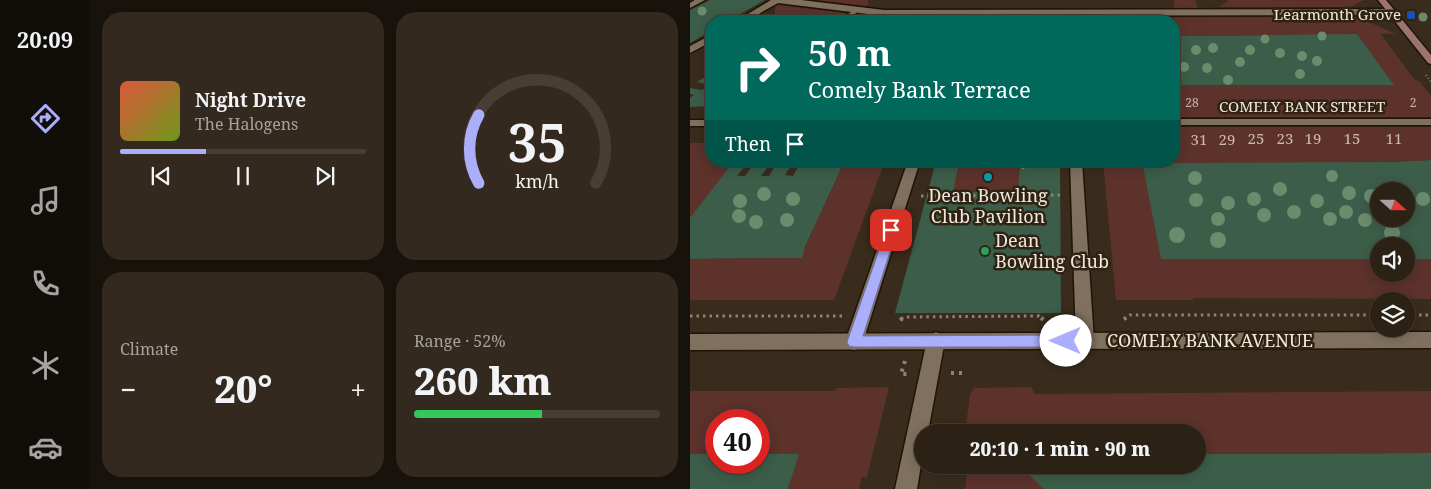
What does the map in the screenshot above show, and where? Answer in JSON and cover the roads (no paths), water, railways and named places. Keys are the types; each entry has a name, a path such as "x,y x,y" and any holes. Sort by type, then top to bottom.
{"main road":[{"path":"1382,0 1431,61"}],"street":[{"path":"690,6 701,0"},
{"path":"751,15 777,0 807,3 854,12 948,15"},
{"path":"1010,15 1011,4"},
{"path":"1056,15 1219,8 1391,12"},
{"path":"690,50 705,41"},
{"path":"690,123 705,122"},
{"name":"COMELY BANK STREET","path":"1180,122 1431,122"},
{"path":"854,342 912,167"},
{"path":"1076,167 1085,341"},
{"path":"906,489 936,340"},
{"name":"COMELY BANK AVENUE","path":"690,342 1431,340"}],"lane":[{"path":"850,15 854,12"}],"place":[{"name":"Learmonth Grove","path":"1411,15"},
{"name":"Dean Bowling Club Pavilion","path":"988,177"},
{"name":"Dean Bowling Club","path":"985,251"}]}
